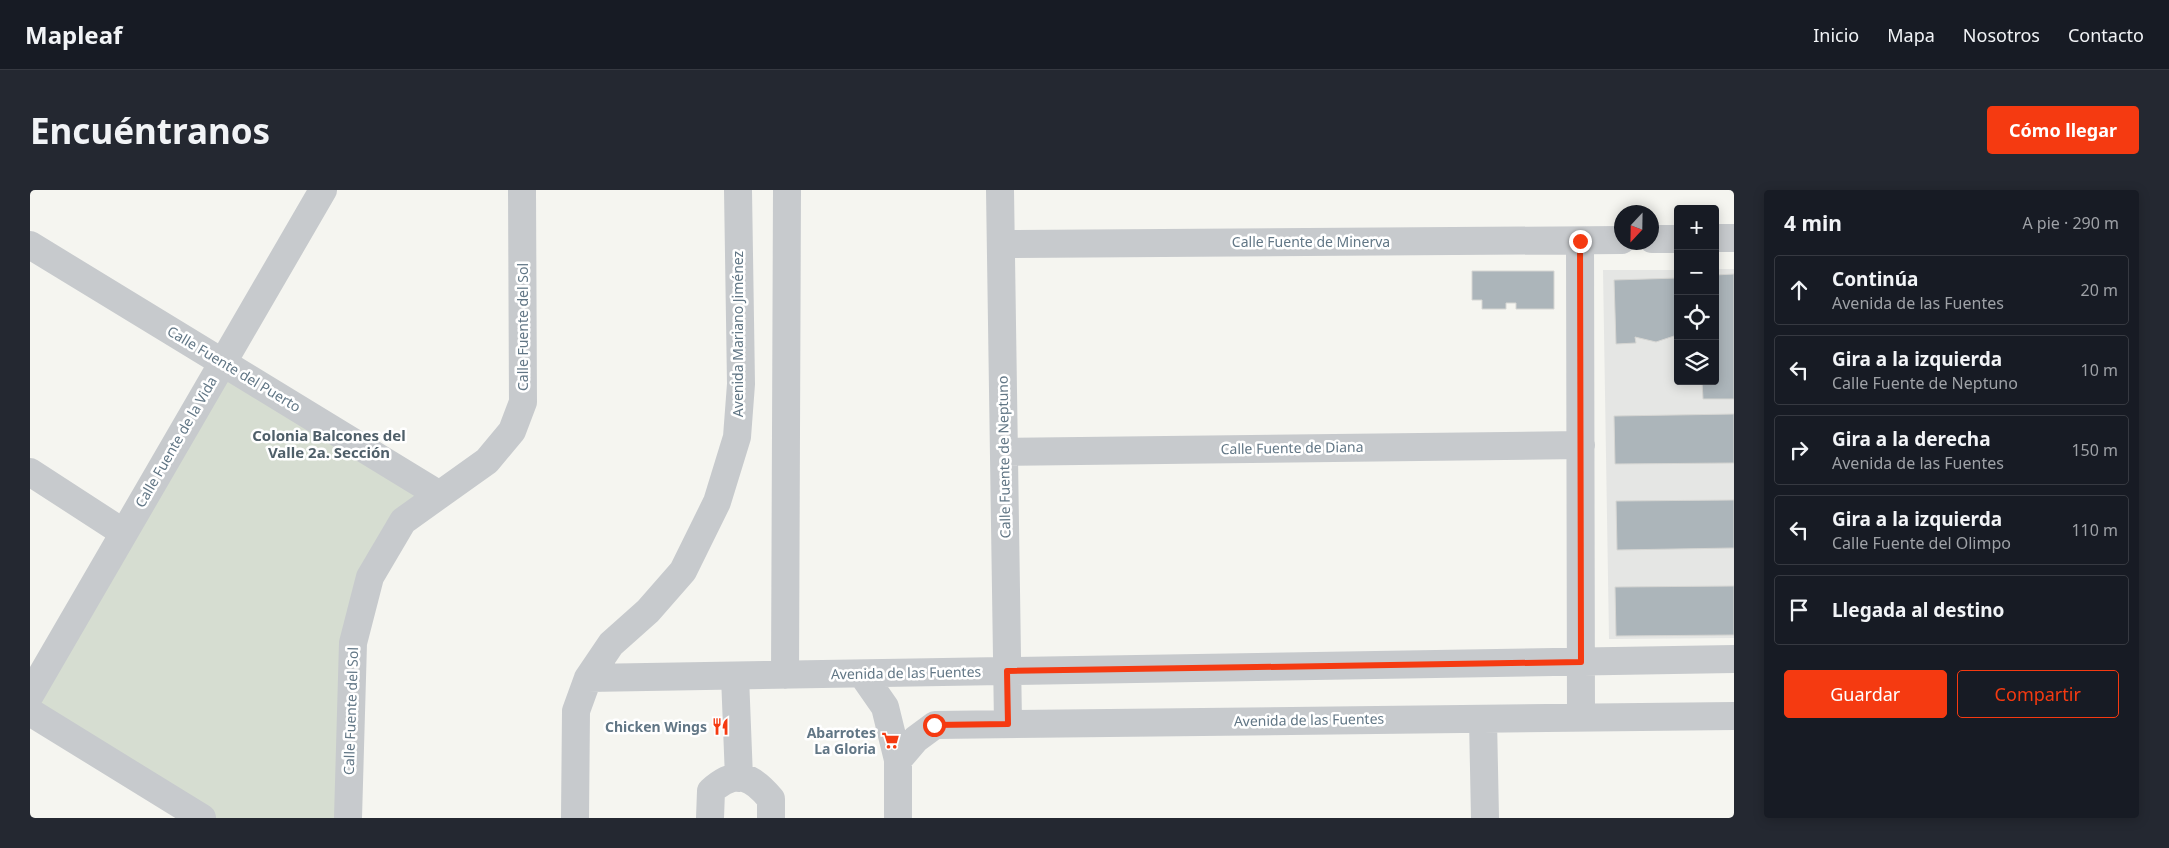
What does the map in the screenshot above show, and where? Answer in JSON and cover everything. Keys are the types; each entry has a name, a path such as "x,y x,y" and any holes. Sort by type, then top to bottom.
{"street":[{"name":"Calle Fuente de la Vida","path":"30,695 323,190"},
{"name":"Calle Fuente del Sol","path":"348,818 353,643 370,577 403,521 438,494 487,461 512,431 523,402 522,190"},
{"name":"Avenida Mariano Jiménez","path":"575,818 576,711 588,678 611,644 648,611 683,571 717,502 737,437 741,384 738,190"},
{"path":"785,675 787,190"},
{"name":"Calle Fuente de Neptuno","path":"1000,190 1008,724"},
{"path":"1719,238 1734,238"},
{"path":"1659,240 1674,239"},
{"name":"Calle Fuente de Minerva","path":"1001,244 1614,240"},
{"path":"1580,241 1581,717"},
{"name":"Calle Fuente del Puerto","path":"30,245 438,494"},
{"path":"741,384 785,384"},
{"name":"Calle Fuente de Diana","path":"1004,452 1581,446"},
{"path":"30,472 124,533"},
{"name":"Avenida de las Fuentes","path":"588,678 1734,659"},
{"path":"862,674 885,707 898,760 898,818"},
{"path":"735,676 739,778"},
{"path":"30,712 202,818"},
{"name":"Avenida de las Fuentes","path":"898,760 916,739 934,725 1734,716"},
{"path":"1483,718 1485,818"},
{"path":"710,818 711,791 724,780 739,778 756,782 771,799 771,818"}],"shaded area":[{"path":"1719,269 1734,269 1734,638 1609,639 1603,270 1674,270 1674,385 1719,385"},
{"path":"223,362 438,494 370,577 348,818 202,818 30,695"}],"building":[{"path":"1472,271 1554,271 1554,309 1516,309 1516,303 1506,303 1506,309 1482,309 1482,300 1472,300"},
{"path":"1734,274 1734,399 1703,399 1702,385 1719,385 1719,275"},
{"path":"1674,278 1674,336 1656,342 1635,337 1636,343 1616,344 1614,280"},
{"path":"1734,414 1734,463 1615,464 1614,416"},
{"path":"1734,500 1734,548 1617,550 1616,501"},
{"path":"1734,586 1734,635 1616,636 1615,587"}],"place":[{"name":"Chicken Wings","path":"721,727"},
{"name":"Abarrotes La Gloria","path":"890,741"}],"district":[{"name":"Colonia Balcones del Valle 2a. Sección","path":"329,444"}],"route":[{"path":"934,725 1008,724 1007,671 1581,662 1580,241"}]}
